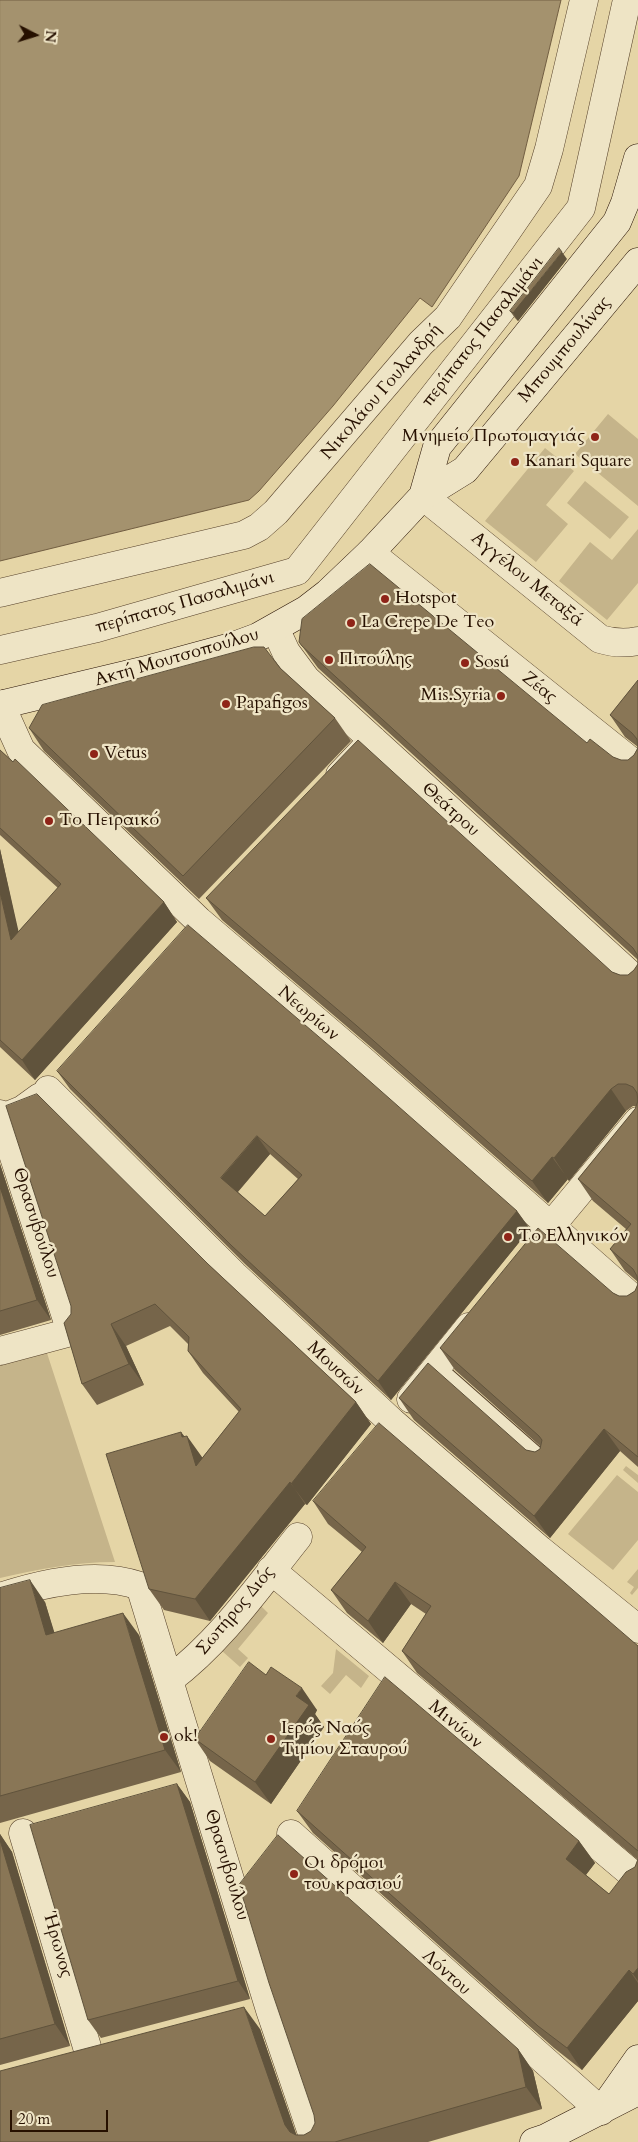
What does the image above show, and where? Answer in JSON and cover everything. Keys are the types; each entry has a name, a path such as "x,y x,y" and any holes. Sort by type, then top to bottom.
{"street":[{"name":"Νικολάου Γουλανδρή","path":"0,592 244,535 259,527 276,512 421,343 448,317 538,186 550,149 584,0"},
{"name":"περίπατος Πασαλιμάνι","path":"0,650 98,628 297,571 580,208 626,0"},
{"path":"423,496 437,447 617,222 628,197 638,158"},
{"name":"Μπουμπουλίνας","path":"423,496 465,470 638,262"},
{"name":"Ακτή Μουτσοπούλου","path":"2,705 150,669 231,647 258,637 306,610 328,593 370,554 423,496"},
{"name":"Αγγέλου Μεταξά","path":"423,496 540,580 600,639 612,643 638,641"},
{"name":"Ζέας","path":"370,554 638,766"},
{"name":"Θεάτρου","path":"275,628 286,652 306,679 638,982"},
{"name":"Νεωρίων","path":"2,705 21,750 199,921 552,1225 638,1302"},
{"path":"320,796 373,740"},
{"path":"179,943 219,900"},
{"path":"0,1117 22,1110 48,1090 68,1068"},
{"name":"Μουσών","path":"48,1090 234,1275 392,1422 540,1550 638,1629"},
{"name":"Θρασυβούλου","path":"0,1117 71,1332 0,1351"},
{"path":"528,1255 638,1121"},
{"path":"374,1444 486,1307"},
{"name":"Σωτήρος Διός","path":"169,1680 192,1662 218,1636 298,1537"},
{"name":"Μινύων","path":"272,1570 389,1684 638,1879"},
{"name":"Θρασυβούλου","path":"0,1597 58,1583 88,1579 127,1581 140,1586 270,2010 315,2142"},
{"path":"173,1791 201,1783"},
{"name":"Λόντου","path":"307,1810 284,1843 601,2111"},
{"name":"Ήρωνος","path":"22,1833 90,2057"},
{"path":"233,1888 256,1870"},
{"path":"242,2018 270,2010"},
{"path":"63,2065 118,2050"},
{"path":"601,2111 638,2059"},
{"path":"534,2142 546,2138 638,2092"}],"lane":[{"path":"438,1367 548,1465"}],"shaded area":[{"path":"0,0 561,0 519,176 432,307 420,298 333,406 259,491 249,500 0,561"},
{"path":"608,414 638,439 638,506 575,454"},
{"path":"545,448 574,471 546,505 568,524 536,562 485,521"},
{"path":"585,481 629,517 610,539 567,503"},
{"path":"638,529 638,583 607,620 559,581 590,542 612,560"},
{"path":"45,1347 115,1562 57,1567 0,1578 0,1361"},
{"path":"626,1466 638,1475 638,1483 623,1470"},
{"path":"617,1475 638,1492 638,1540 613,1570 568,1534"},
{"path":"638,1569 638,1588 632,1595 630,1593 634,1587 627,1582"},
{"path":"259,1604 268,1613 238,1649 248,1658 240,1667 222,1651"},
{"path":"336,1649 369,1676 361,1688 346,1675 330,1694 321,1686 333,1673"}],"building":[{"path":"559,248 562,252 513,313 510,311"},
{"path":"370,564 587,743 590,739 613,757 621,760 628,760 638,748 638,956 633,948 299,642 302,619"},
{"path":"254,647 264,647 280,668 335,718 183,876 29,728 42,705"},
{"path":"638,680 638,748 637,739 632,733 610,715"},
{"path":"358,740 612,972 628,975 638,964 638,1101 637,1093 633,1087 626,1084 618,1084 611,1089 554,1158 552,1157 532,1181 357,1026 206,898"},
{"path":"0,750 13,762 15,759 164,902 22,1060 0,1040 0,892 11,940 61,884 0,828"},
{"path":"188,925 339,1054 517,1211 378,1381 232,1246 57,1071","holes":["257,1136 302,1175 265,1216 221,1178"]},
{"path":"37,1094 208,1264 356,1402 291,1484 290,1482 195,1599 149,1589 106,1454 181,1432 182,1437 187,1436 196,1466 241,1409 188,1351 189,1337 155,1304 111,1324 129,1364 82,1384 64,1323 71,1314 71,1306 6,1106"},
{"path":"638,1101 638,1284 637,1276 633,1269 610,1249 631,1224 578,1179 635,1109"},
{"path":"0,1187 37,1300 0,1311"},
{"path":"538,1228 613,1293 619,1296 627,1296 635,1291 638,1284 638,1457 604,1429 534,1516 399,1398 428,1363 526,1450 535,1452 540,1449 542,1440 539,1436 440,1348"},
{"path":"379,1423 638,1646 638,1851 402,1651 431,1606 395,1582 368,1621 331,1590 366,1547 313,1501"},
{"path":"30,1580 46,1635 123,1613 165,1750 0,1796 0,1588"},
{"path":"249,1662 266,1675 271,1667 302,1688 296,1696 309,1705 255,1782 195,1739"},
{"path":"385,1677 579,1841 566,1859 609,1894 626,1872 635,1867 638,1859 638,1968 633,1974 629,1970 567,2048 538,2026 297,1811"},
{"path":"177,1784 238,1981 88,2020 30,1825"},
{"path":"278,1835 518,2049 526,2087 335,2142 0,2142 0,2071 244,2007 285,2125 290,2132 296,2135 304,2135 311,2131 315,2123 314,2115 269,1983 239,1885"},
{"path":"0,1840 55,2024 0,2039"}],"place":[{"name":"Μνημείο Πρωτομαγιάς","path":"595,437"},
{"name":"Kanari Square","path":"515,462"},
{"name":"Hotspot","path":"385,599"},
{"name":"La Crepe De Teo","path":"351,623"},
{"name":"Πιτούλης","path":"329,660"},
{"name":"Sosú","path":"465,663"},
{"name":"Mis.Syria","path":"501,696"},
{"name":"Papafigos","path":"226,704"},
{"name":"Vetus","path":"94,754"},
{"name":"Το Πειραικό","path":"49,821"},
{"name":"Το Ελληνικόν","path":"508,1237"},
{"name":"ok!","path":"164,1737"},
{"name":"Ιερός Ναός Τιμίου Σταυρού","path":"271,1739"},
{"name":"Οι δρόμοι του κρασιού","path":"294,1874"}]}
